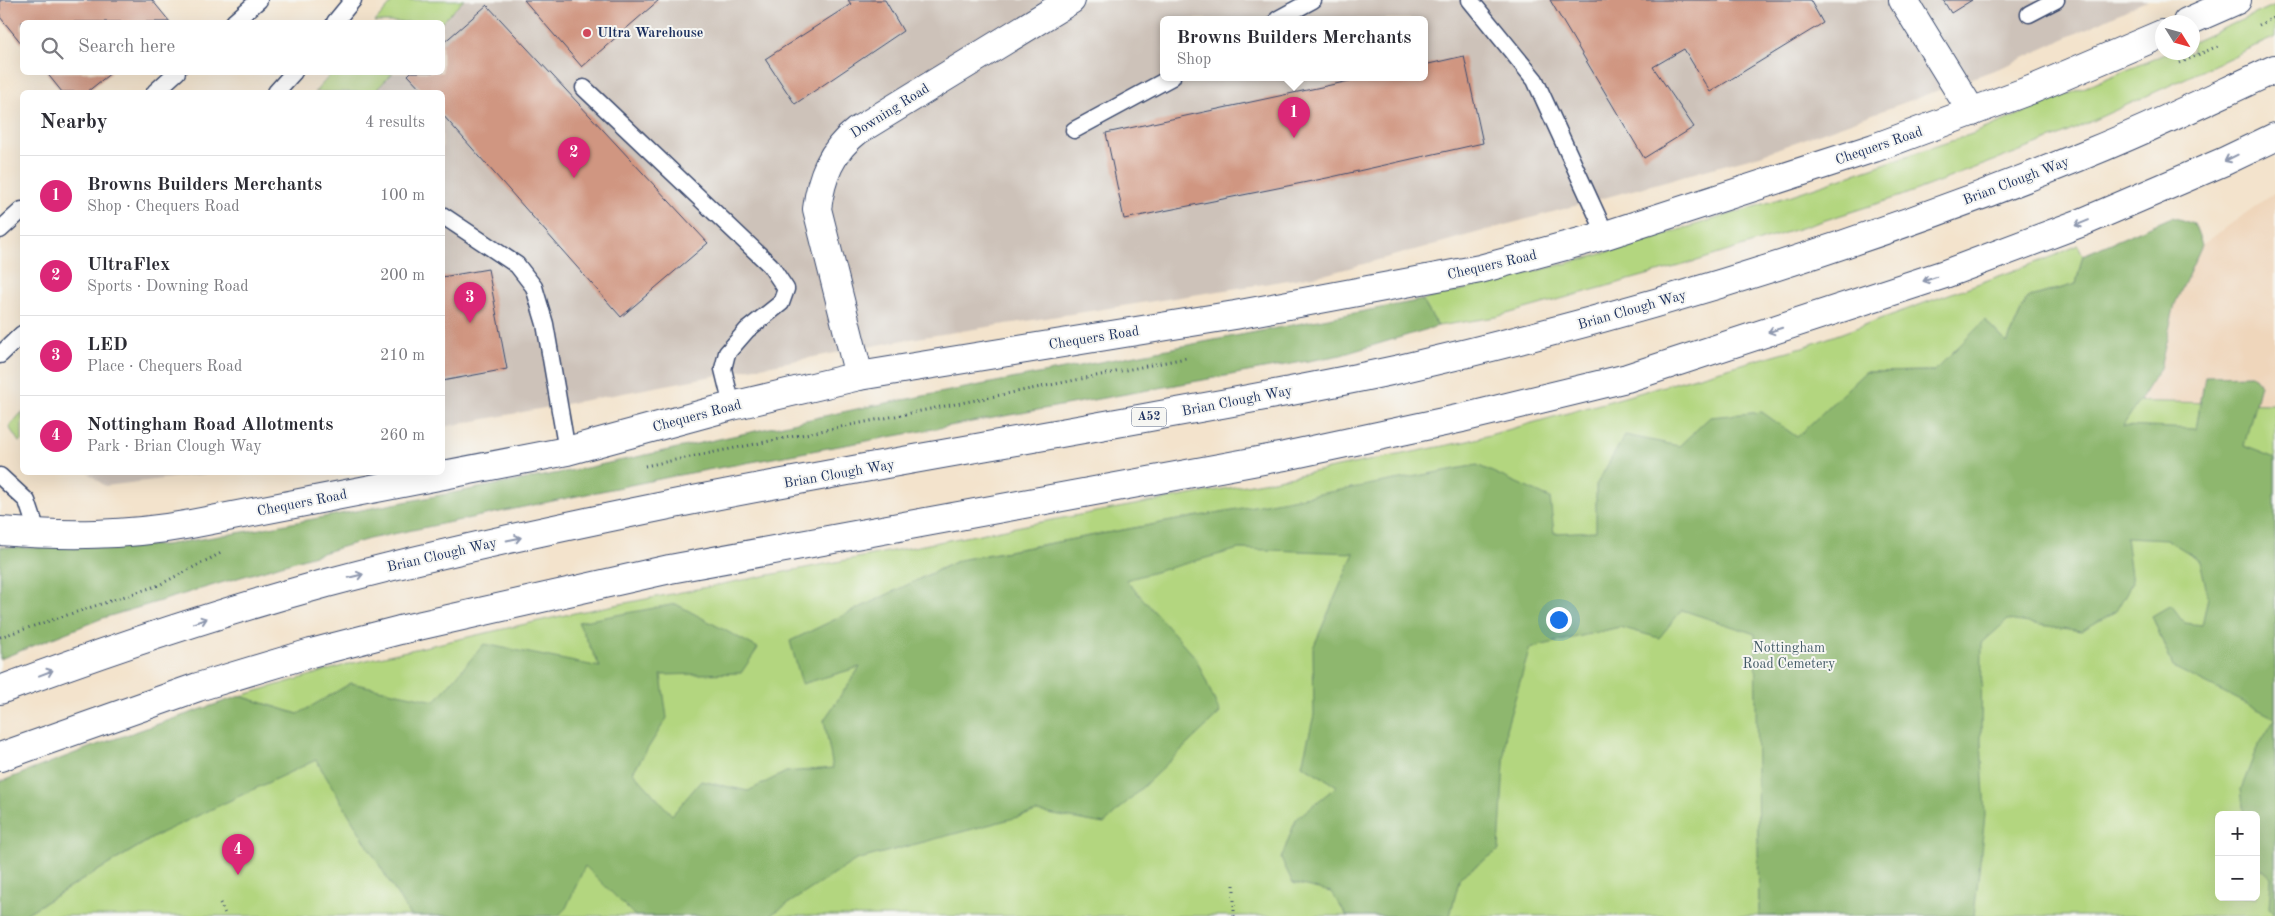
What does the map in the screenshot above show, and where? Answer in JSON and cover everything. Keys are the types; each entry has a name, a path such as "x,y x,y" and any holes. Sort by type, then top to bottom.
{"main road":[{"name":"Downing Road","path":"859,376 817,209 819,189 825,170 843,142 856,131 1070,0"},
{"path":"1903,0 1972,112"},
{"path":"2200,16 2237,0"},
{"name":"Chequers Road","path":"445,475 567,451 732,406 859,376 1226,317 1480,269 1606,235 1811,170 1972,112 2096,64 2155,37"},
{"name":"Brian Clough Way","path":"0,690 61,667 222,613 331,582 447,554 665,506 1285,392 1398,369 1572,327 1834,248 1962,202 2095,151 2275,69"},
{"path":"0,757 198,687 311,653 400,630 670,569 1285,456 1462,418 1627,378 1945,274 2082,222 2225,161 2275,137"},
{"name":"Chequers Road","path":"0,531 38,534 105,535 147,532 443,475"}],"lane":[{"path":"236,20 259,0"},
{"path":"337,20 353,0"},
{"path":"1284,16 1313,0"},
{"path":"1470,0 1535,80 1606,235"},
{"path":"2028,14 2056,0"},
{"path":"157,90 175,75"},
{"path":"278,90 291,75"},
{"path":"1074,130 1165,81"},
{"path":"584,88 770,265 786,289 781,303 747,330 727,353 723,369 732,406"},
{"path":"0,230 20,212"},
{"path":"445,217 517,265 534,287 545,324 567,451"},
{"path":"0,355 20,336"},
{"path":"0,476 27,501 38,534"}],"path":[{"path":"643,466 1195,356"},
{"path":"0,636 159,585 225,552"},
{"path":"1234,884 1234,916"},
{"path":"220,903 226,916"}],"shaded area":[{"path":"464,0 2148,0 2008,65 1760,155 1327,274 904,340 445,427 445,90 376,90 391,75 445,75 444,20"},
{"path":"2275,192 2275,404 2255,403 2260,384 2205,376 2196,429 2122,427 2160,368 2175,304 2202,245"},
{"path":"91,475 196,475 105,486"}],"green space":[{"path":"394,0 464,0 444,20 377,20"},
{"path":"2275,5 2275,37 2057,137 1901,196 1697,261 1496,317 1438,326 1422,300 1591,257 1783,198 1972,134 2155,58 2155,60 2200,60 2200,39"},
{"path":"330,75 391,75 376,90 317,90"},
{"name":"Nottingham Road Cemetery","path":"2172,217 2194,224 2202,245 2175,304 2160,368 2123,426 2196,429 2205,376 2252,375 2260,384 2244,446 2275,458 2275,718 2173,667 2152,616 2171,605 2185,623 2202,625 2208,597 2200,560 2166,539 2126,537 2132,583 2116,611 2081,631 2008,620 1982,643 1981,740 1985,815 1974,916 1759,916 1755,634 1682,610 1659,638 1620,627 1530,648 1506,729 1499,850 1460,877 1450,916 1347,916 1331,892 1293,883 1281,859 1296,819 1337,786 1302,765 1314,715 1313,648 1354,553 1239,549 1126,580 1196,658 1220,713 1104,824 1037,812 856,860 769,916 635,916 585,866 566,908 558,916 410,916 316,760 161,833 22,916 0,916 0,782 91,747 240,696 298,714 351,683 435,701 484,644 600,667 578,622 676,604 758,648 741,673 661,675 667,718 633,772 672,815 701,781 748,791 786,772 833,768 824,720 860,667 802,684 790,641 959,560 1477,465 1550,498 1554,533 1596,531 1596,485 1625,435 1679,446 1710,417 1762,412 1797,437 1865,372 1934,371 1985,320 2007,343 2027,298 2076,284 2083,255"},
{"name":"Nottingham Road Cemetery","path":"2078,245 2083,255 2076,284 2027,298 2007,343 1985,320 1934,371 1865,372 1841,396 2275,404 2275,916 22,916 161,833 298,714 240,696 349,664 574,613 1468,441 1806,346 2054,256","holes":["1229,511 919,579 959,560"]},
{"path":"1422,300 1438,326 1341,355 674,476 369,539 103,618 0,659 0,547 165,545 249,531 586,468 861,408"},
{"path":"20,414 20,442 19,442 9,427"},
{"path":"2275,719 2275,913 2269,909 2271,877 2260,867 2260,811 2244,811 2241,789 2257,748"}],"building":[{"path":"0,0 152,0 168,20 20,20 20,42 0,17"},
{"name":"Ultra Warehouse","path":"524,0 659,0 582,67"},
{"path":"848,0 885,0 903,31 795,104 765,59 851,4"},
{"path":"1550,0 1810,0 1823,23 1710,92 1684,49 1653,67 1694,127 1644,158"},
{"path":"1943,0 1972,0 1951,13"},
{"path":"487,5 708,243 621,317 445,117 445,90 422,90 408,75 445,75 445,41"},
{"path":"1464,56 1483,143 1327,178 1124,219 1106,133 1349,81 1428,81 1428,64"},
{"path":"48,75 108,75 90,90 60,90"},
{"path":"488,269 507,369 445,380 445,276"}],"place":[{"name":"Ultra Warehouse","path":"587,33"},
{"name":"Browns Builders Merchants","path":"1294,138"},
{"name":"UltraFlex","path":"574,178"},
{"name":"LED","path":"470,323"},
{"name":"Nottingham Road Allotments","path":"238,875"}]}
